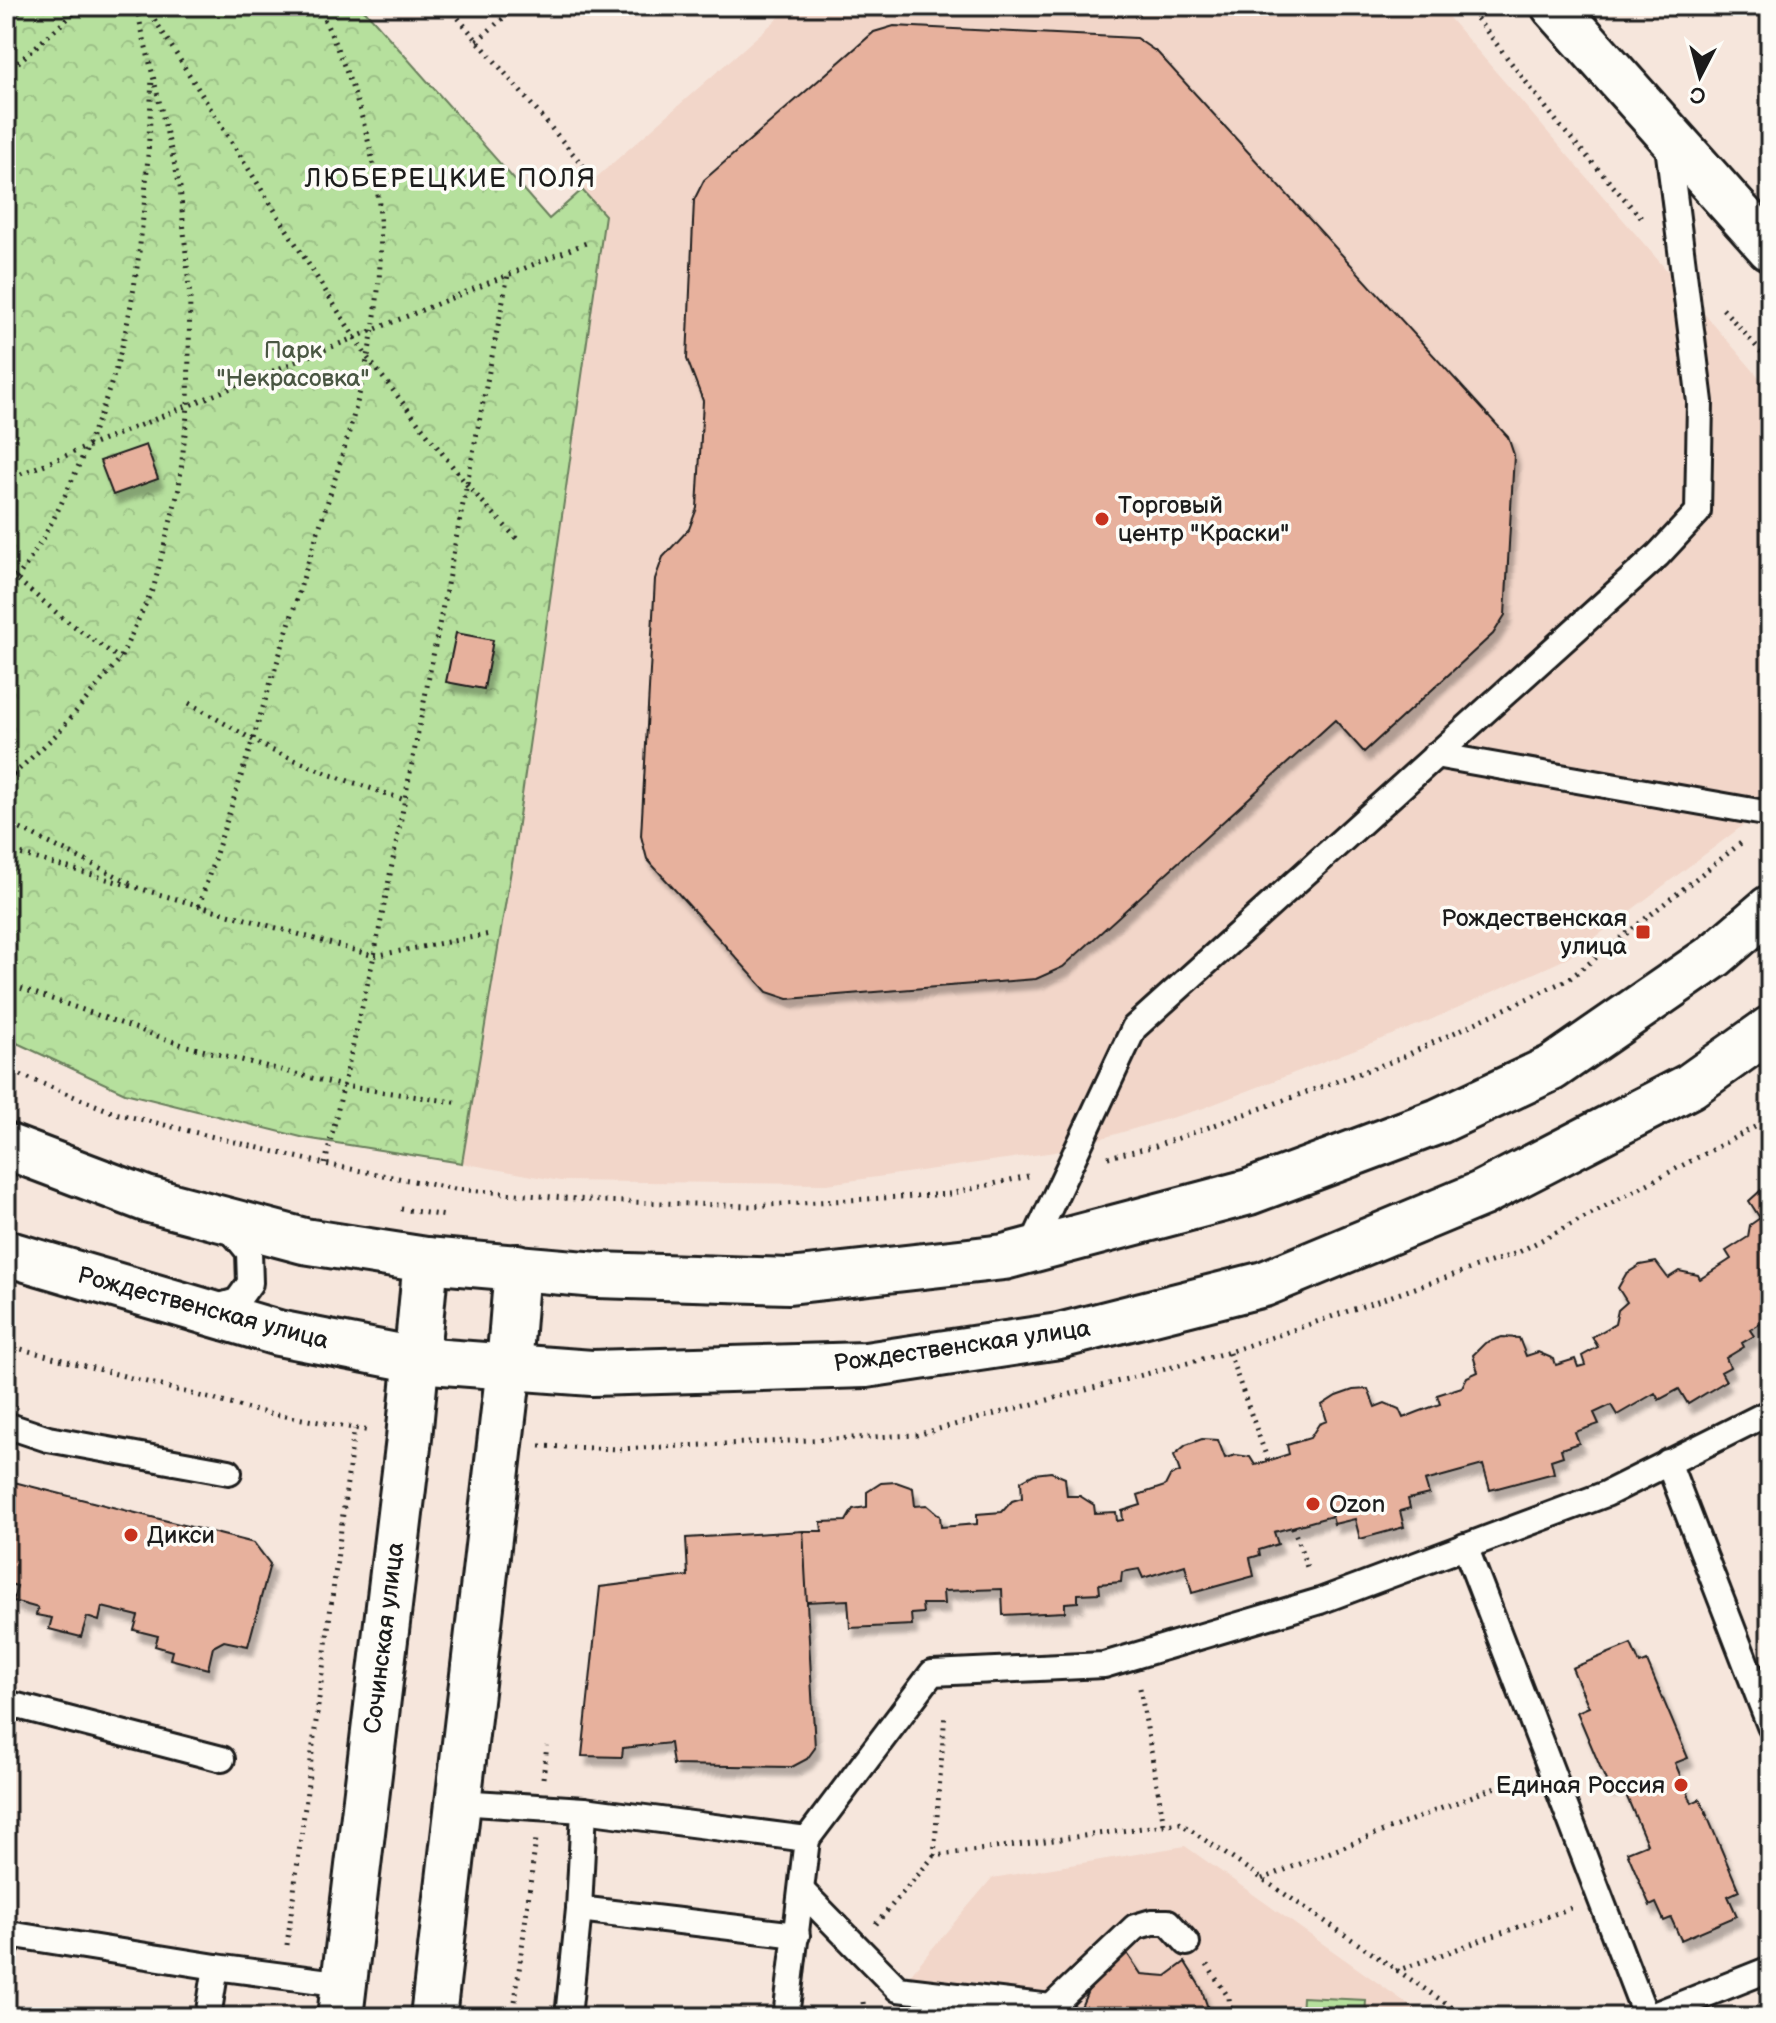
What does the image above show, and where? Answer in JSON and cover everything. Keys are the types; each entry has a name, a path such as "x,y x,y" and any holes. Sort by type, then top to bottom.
{"street":[{"path":"1554,6 1770,248"},
{"path":"6,1146 146,1199 304,1241 426,1260 597,1275 789,1281 1004,1257 1249,1192 1439,1121 1552,1068 1714,956 1770,908"},
{"name":"Рождественская улица","path":"6,1253 278,1333 417,1360 592,1373 866,1365 1059,1336 1264,1284 1481,1194 1690,1086 1768,1034"},
{"name":"Сочинская улица","path":"342,2001 426,1260"},
{"path":"433,2017 509,1367 517,1267"}],"lane":[{"path":"1030,1250 1134,1028 1658,555 1698,512 1700,402 1666,131"},
{"path":"1435,755 1770,814"},
{"path":"204,1311 237,1301 250,1283 249,1252 222,1219"},
{"path":"786,2017 807,1839 932,1673 1104,1665 1320,1601 1606,1494 1770,1412"},
{"path":"6,1425 48,1439 229,1472"},
{"path":"1668,1462 1770,1726"},
{"path":"1465,1546 1647,2017 1770,1969"},
{"path":"6,1703 222,1759"},
{"path":"458,1802 584,1810 807,1839"},
{"path":"568,2017 579,1909 584,1810"},
{"path":"802,1891 898,1989 1051,2007 1135,1927 1168,1922 1187,1943"},
{"path":"579,1909 797,1935"},
{"path":"6,1947 15,1935 283,1976 342,2001"},
{"path":"208,2017 216,1967"}],"path":[{"path":"6,23 25,6"},
{"path":"6,73 82,6"},
{"path":"6,778 58,733 120,659 154,586 179,488 188,406 190,298 180,187 136,6"},
{"path":"146,6 367,357 467,485 518,540"},
{"path":"199,906 339,466 374,329 380,219 369,140 348,72 318,6"},
{"path":"448,6 586,169"},
{"path":"477,41 517,6"},
{"path":"1467,6 1561,127 1770,362"},
{"path":"6,591 54,519 88,447 121,350 148,168 153,69"},
{"path":"6,480 591,241"},
{"path":"325,1164 374,956 508,275"},
{"path":"6,570 120,659"},
{"path":"189,703 271,750 331,775 405,800"},
{"path":"6,822 146,890"},
{"path":"6,1069 115,1113 325,1164 455,1189 601,1201 751,1206 949,1194 1156,1146 1396,1060 1569,979 1748,838"},
{"path":"6,850 374,956 490,934"},
{"path":"6,983 183,1045 343,1086 461,1103"},
{"path":"6,1345 257,1411 377,1433"},
{"path":"1229,1352 1268,1461"},
{"path":"283,1976 354,1429"},
{"path":"1293,1527 1320,1601"},
{"path":"1134,1656 1164,1825"},
{"path":"934,1856 948,1672"},
{"path":"1261,1879 1549,1765"},
{"path":"513,2017 540,1808"},
{"path":"1395,1971 1600,1897"},
{"path":"1187,1943 1200,1954 1229,1998 1231,2017"}],"shaded area":[{"path":"792,6 1439,6 1770,390 1770,805 1568,958 1428,1021 1201,1109 1055,1152 827,1184 560,1181 462,1163 605,215 582,190"},
{"path":"1185,1846 1426,2017 903,2017 898,1989 992,1878"}],"green space":[{"name":"Парк \"Некрасовка\"","path":"6,6 361,6 549,219 582,190 605,215 513,858 462,1163 305,1138 125,1093 6,1038"},
{"path":"1302,1997 1366,2000 1365,2017 1301,2017"}],"building":[{"name":"Торговый центр \"Краски\"","path":"894,26 1136,38 1158,53 1508,437 1514,455 1505,615 1493,634 1364,752 1335,720 1063,967 1036,979 788,999 767,992 647,859 641,836 655,579 663,557 689,529 697,508 703,401 687,359 694,200 704,180 874,32"},
{"path":"146,445 158,479 113,495 100,461"},
{"path":"456,633 493,640 484,689 446,682"},
{"path":"1770,1182 1770,1318 1750,1330 1754,1336 1742,1343 1744,1347 1726,1358 1730,1367 1721,1372 1726,1381 1688,1404 1679,1389 1659,1400 1655,1393 1617,1415 1611,1405 1594,1413 1599,1424 1575,1432 1579,1443 1561,1449 1563,1456 1551,1460 1554,1473 1490,1490 1483,1465 1425,1481 1429,1494 1408,1499 1410,1508 1400,1511 1404,1527 1360,1539 1355,1519 1334,1524 1332,1516 1274,1532 1278,1544 1259,1550 1260,1555 1250,1558 1254,1576 1192,1593 1185,1565 1143,1578 1139,1569 1122,1572 1121,1582 1099,1584 1100,1593 1078,1594 1078,1602 1065,1603 1065,1612 1003,1615 1002,1589 943,1591 944,1604 922,1604 923,1613 911,1614 912,1625 850,1628 848,1600 806,1602 803,1531 822,1531 821,1522 846,1521 853,1509 867,1507 867,1492 881,1483 896,1482 913,1488 915,1506 927,1505 940,1516 941,1527 977,1524 977,1514 1002,1512 1012,1501 1022,1498 1021,1481 1034,1474 1051,1472 1065,1478 1067,1496 1080,1496 1094,1505 1095,1513 1116,1512 1117,1521 1123,1520 1122,1511 1141,1505 1138,1495 1165,1486 1170,1476 1180,1472 1174,1455 1186,1445 1202,1439 1218,1440 1225,1458 1236,1455 1250,1457 1255,1465 1289,1454 1287,1445 1310,1438 1319,1424 1327,1421 1322,1405 1353,1390 1368,1389 1375,1407 1385,1403 1399,1409 1403,1418 1440,1404 1437,1395 1462,1387 1467,1377 1478,1372 1473,1355 1485,1343 1502,1337 1519,1338 1526,1356 1538,1352 1554,1359 1556,1365 1575,1359 1578,1367 1585,1365 1582,1356 1598,1347 1592,1337 1615,1324 1618,1310 1627,1302 1618,1288 1626,1274 1640,1265 1656,1262 1668,1278 1679,1271 1698,1275 1700,1279 1731,1259 1726,1251 1748,1237 1750,1225 1760,1218 1749,1201"},
{"path":"6,1480 254,1543 270,1564 248,1646 224,1641 213,1647 208,1669 170,1659 172,1651 155,1646 158,1636 134,1630 138,1616 102,1607 99,1621 87,1617 81,1637 49,1629 52,1618 36,1615 38,1608 13,1601 17,1586 6,1583"},
{"path":"803,1531 815,1748 807,1759 792,1767 673,1765 670,1743 623,1748 622,1757 582,1756 600,1587 688,1576 686,1538"},
{"path":"1631,1644 1640,1664 1647,1661 1688,1758 1675,1763 1692,1803 1700,1799 1739,1891 1728,1896 1737,1916 1681,1940 1671,1918 1664,1921 1656,1903 1650,1906 1627,1852 1647,1844 1621,1783 1609,1788 1577,1712 1589,1707 1572,1668"},
{"path":"1127,1953 1141,1974 1166,1976 1185,1962 1201,1988 1211,2017 1077,2017 1089,1988 1105,1968"},
{"path":"67,2007 131,2015 131,2017 66,2017"}],"place":[{"name":"Торговый центр \"Краски\"","path":"1102,519"},
{"name":"Рождественская улица","path":"1643,932"},
{"name":"Ozon","path":"1313,1504"},
{"name":"Дикси","path":"131,1535"},
{"name":"Единая Россия","path":"1681,1785"}],"district":[{"name":"ЛЮБЕРЕЦКИЕ ПОЛЯ","path":"451,179"}]}
